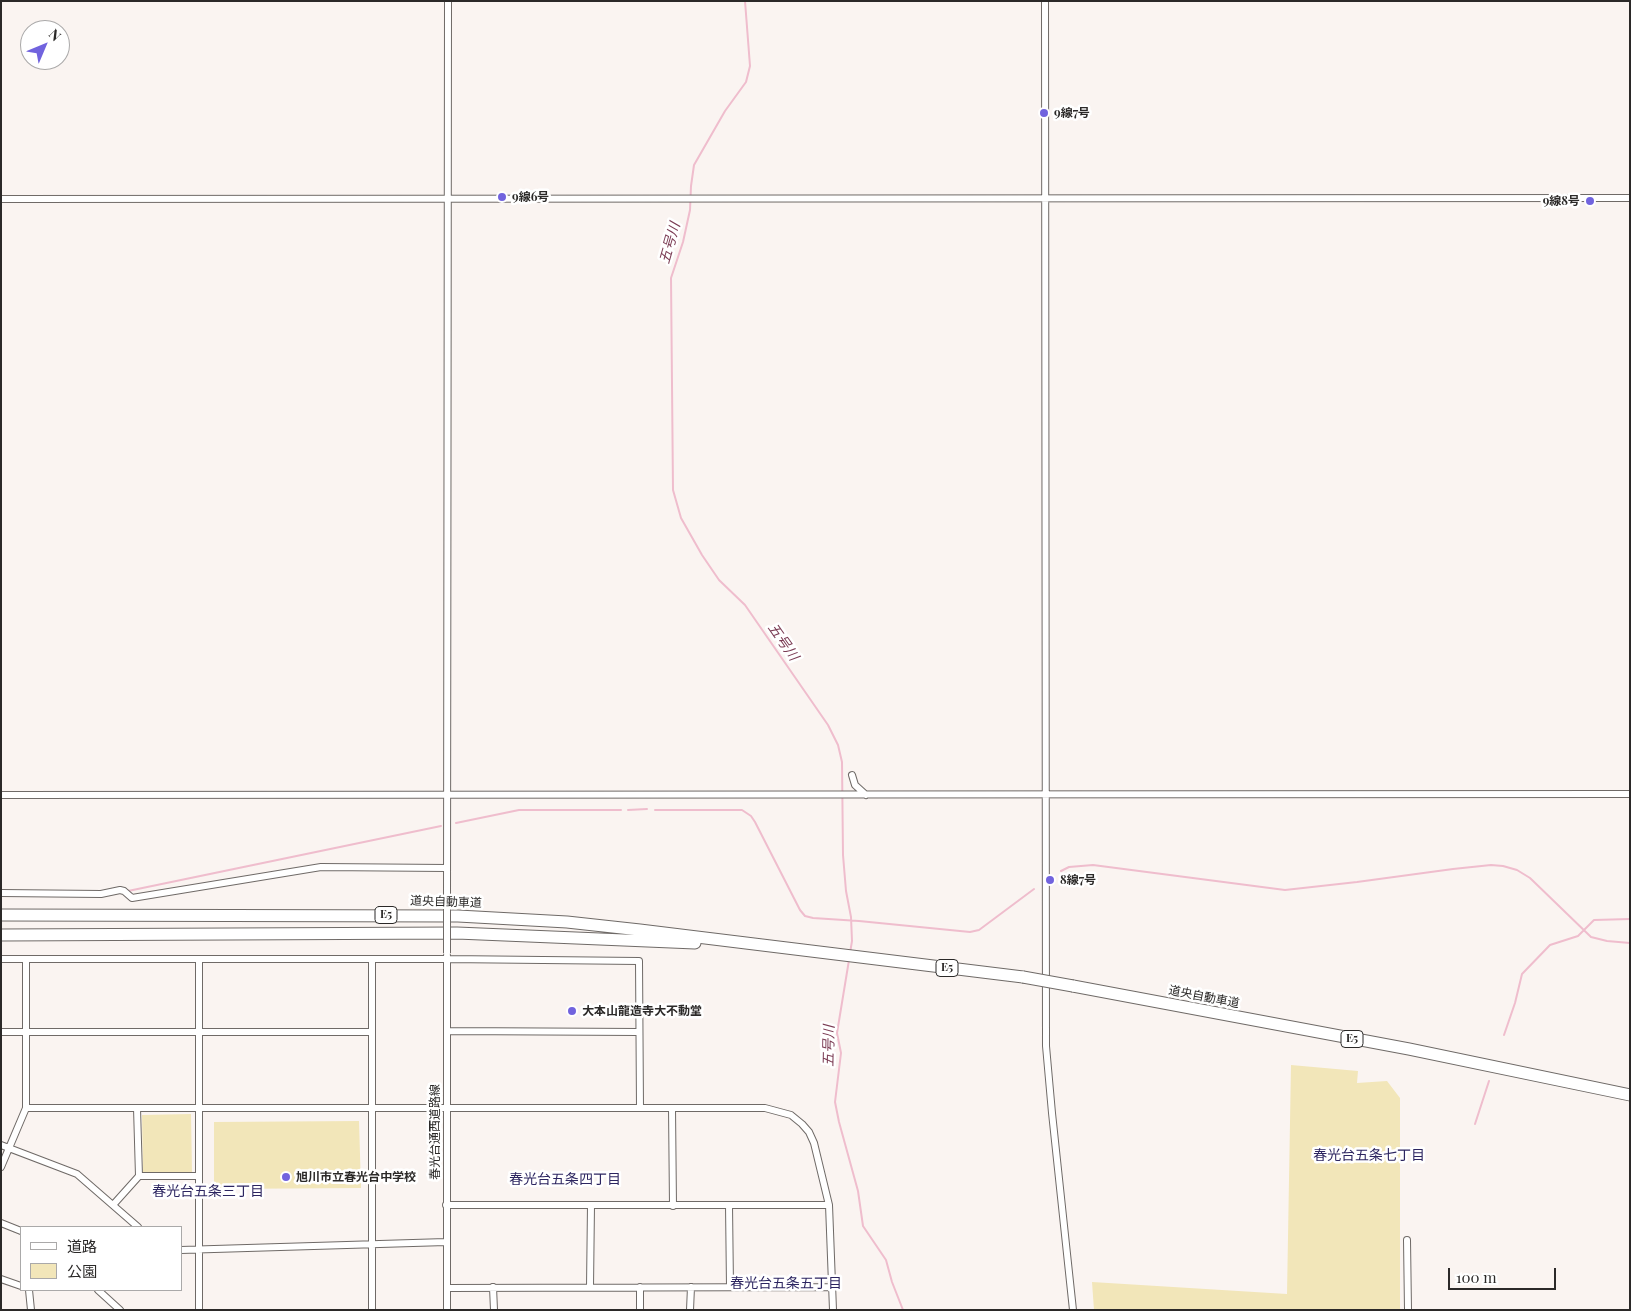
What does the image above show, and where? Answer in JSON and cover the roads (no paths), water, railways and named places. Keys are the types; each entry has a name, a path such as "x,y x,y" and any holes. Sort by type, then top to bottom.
{"highway":[{"name":"道央自動車道","path":"1,915 458,916 567,922 631,929 1023,977 1409,1049 1630,1095"},
{"name":"道央自動車道","path":"1,935 457,933 769,946"}],"street":[{"name":"春光台通西道路線","path":"447,1310 448,1"},
{"path":"1045,1 1046,1046 1074,1310"},
{"path":"1,199 1630,198"},
{"path":"852,774 855,785 867,795"},
{"path":"1,795 851,796 1630,794"},
{"path":"1,893 101,894 125,892 132,898 321,867 447,868"},
{"path":"1,959 372,959 446,956 639,961 640,1108"},
{"path":"1,1167 26,1108 26,959"},
{"path":"199,959 199,1310"},
{"path":"372,959 372,1310"},
{"path":"447,1031 638,1032"},
{"path":"1,1032 372,1032"},
{"path":"26,1108 765,1108 790,1115 805,1128 814,1143 829,1205 833,1310"},
{"path":"113,1205 139,1176 137,1108"},
{"path":"672,1108 673,1206"},
{"path":"1,1145 77,1174 137,1226"},
{"path":"139,1176 198,1176"},
{"path":"446,1205 829,1205"},
{"path":"590,1287 591,1205"},
{"path":"729,1205 730,1287"},
{"path":"1,1223 20,1231"},
{"path":"1407,1240 1408,1310"},
{"path":"182,1250 446,1242"},
{"path":"1,1278 20,1286"},
{"path":"493,1287 494,1310"},
{"path":"640,1287 640,1310"},
{"path":"690,1310 691,1287"},
{"path":"447,1288 832,1287"},
{"path":"29,1291 31,1310"},
{"path":"99,1291 116,1308"}],"waterway":[{"name":"五号川","path":"745,1 750,66 746,82 725,111 694,165 690,210 683,242 671,278 673,490 681,518 702,555 719,580 745,605 828,725 838,745 842,762 843,855 846,891 851,917 852,941 850,953"},
{"path":"628,810 647,809"},
{"path":"456,823 519,810 621,810"},
{"path":"655,810 742,810 751,816 800,910 805,916 813,918 970,932 979,930 1034,889"},
{"path":"128,891 441,826"},
{"path":"1061,871 1069,867 1093,865 1285,890 1453,869 1491,865 1503,866 1517,870 1530,878 1591,937 1607,941 1630,943"},
{"path":"1504,1035 1522,974 1550,945 1578,936 1594,920 1630,919"},
{"name":"五号川","path":"849,960 837,1033 841,1053 835,1102 858,1191 863,1226 886,1260 903,1310"},
{"path":"1475,1124 1489,1081"}],"place":[{"name":"9線7号","path":"1044,113"},
{"name":"9線6号","path":"502,197"},
{"name":"9線8号","path":"1590,201"},
{"name":"8線7号","path":"1050,880"},
{"name":"大本山龍造寺大不動堂","path":"572,1011"},
{"name":"旭川市立春光台中学校","path":"286,1177"}],"district":[{"name":"春光台五条七丁目","path":"1369,1156"},
{"name":"春光台五条四丁目","path":"565,1180"},
{"name":"春光台五条三丁目","path":"208,1192"},
{"name":"春光台五条五丁目","path":"786,1284"}]}
